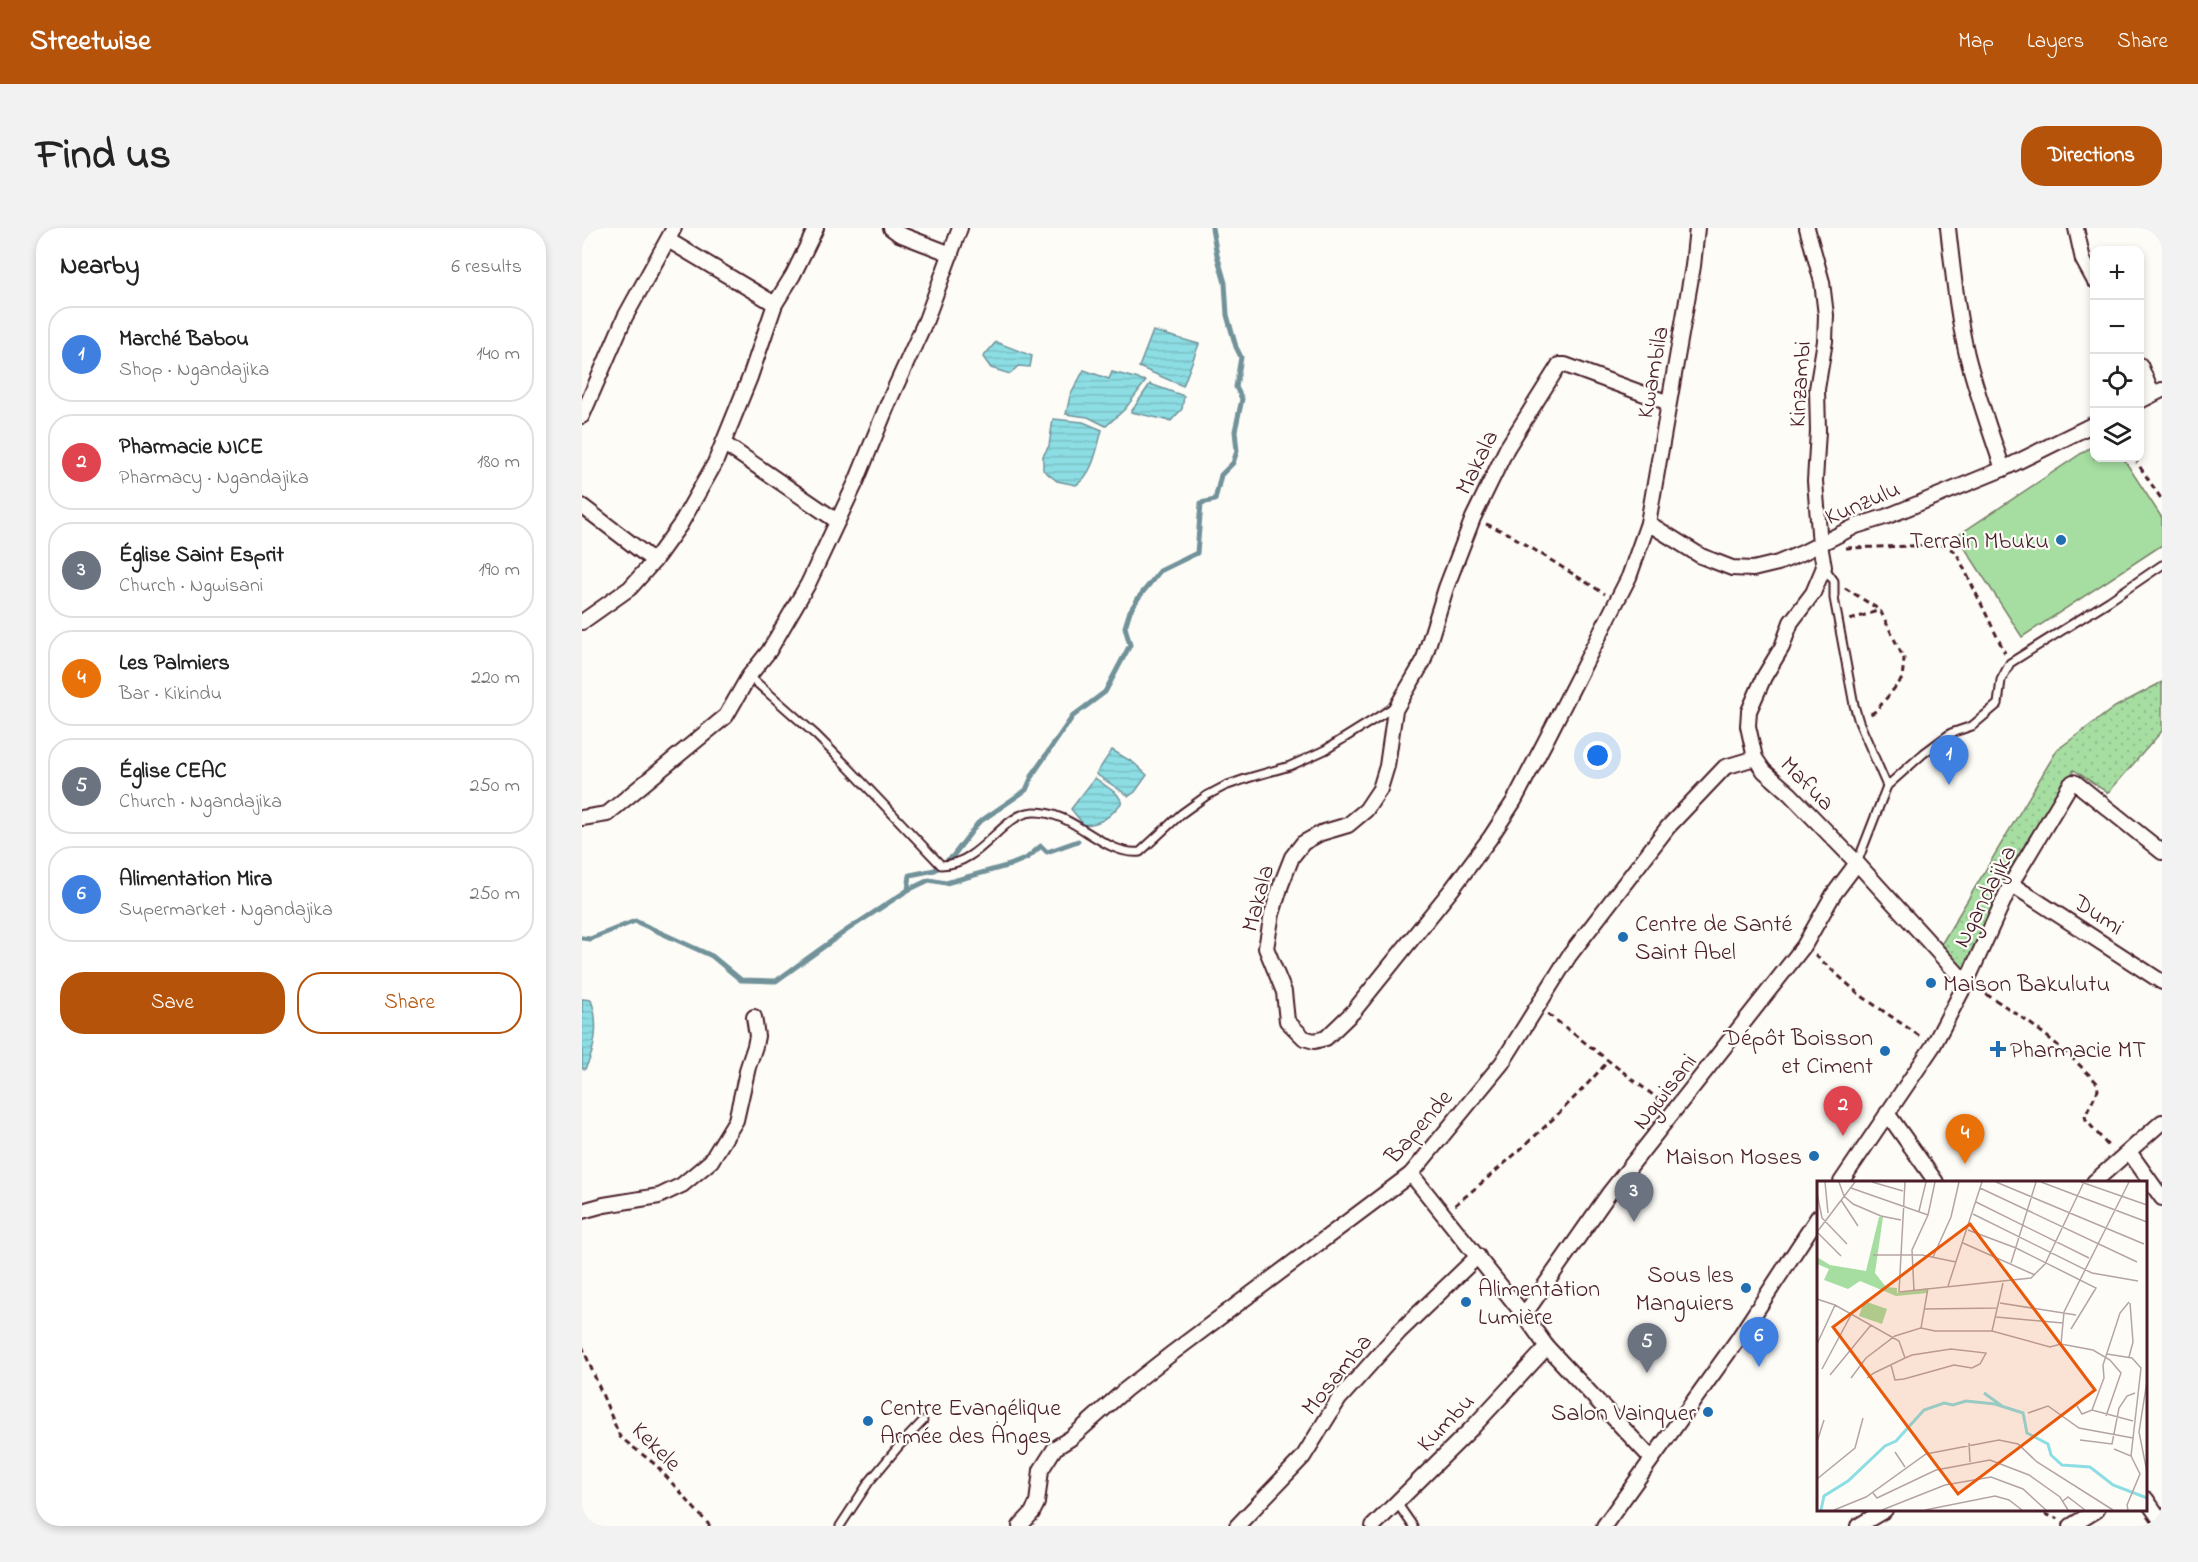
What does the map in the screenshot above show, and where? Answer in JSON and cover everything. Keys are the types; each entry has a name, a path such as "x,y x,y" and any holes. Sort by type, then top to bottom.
{"street":[{"path":"582,622 630,588 654,561 680,525 715,463 775,304 793,275 816,228"},
{"path":"891,228 951,254"},
{"path":"582,818 607,814 726,716 749,676 769,651 808,584 856,482 926,320 960,228"},
{"name":"Kwambila","path":"1648,523 1693,266 1697,228"},
{"name":"Kinzambi","path":"1807,228 1822,282 1826,315 1825,341 1817,389 1818,431 1815,481 1820,548"},
{"path":"1948,228 1956,296 1967,353 2002,469"},
{"path":"2076,228 2083,260 2090,273"},
{"path":"582,416 625,317 671,234 775,304"},
{"name":"Makala","path":"1648,523 1629,577 1514,801 1490,838 1353,1012 1326,1038 1314,1041 1304,1038 1287,1021 1284,992 1266,948 1272,914 1292,856 1304,843 1321,833 1348,825 1366,810 1380,789 1387,766 1393,718 1398,703 1423,662 1446,588 1473,518 1506,448 1559,365 1565,365 1669,403"},
{"path":"2144,372 2157,392"},
{"name":"Kunzulu","path":"1648,523 1701,556 1740,570 1753,569 1820,548 1856,526 1888,516 2002,469 2090,426"},
{"path":"723,442 837,521"},
{"path":"582,506 654,561"},
{"path":"1820,548 1824,567"},
{"name":"Mafua","path":"1824,567 1814,592 1791,622 1782,647 1764,677 1749,711 1748,726 1755,758 1764,771 1790,794 1857,863 1966,983"},
{"name":"Bapende","path":"1020,1526 1032,1513 1037,1503 1041,1470 1055,1448 1071,1438 1125,1390 1171,1354 1411,1174 1503,1063 1569,956 1668,827 1725,767 1755,758"},
{"name":"Ngandajika","path":"1842,1181 1933,1046 1966,983 2011,884 2073,783 2076,783 2162,852"},
{"name":"Ngwisani","path":"1524,1315 1610,1192 1676,1112 1804,946 1833,895 1857,863"},
{"name":"Dumi","path":"2011,884 2162,982"},
{"path":"582,1211 659,1196 682,1185 711,1161 736,1120 757,1036 754,1017"},
{"path":"1887,1113 1935,1181"},
{"path":"2095,1181 2162,1122"},
{"path":"2125,1156 2162,1198"},
{"path":"1411,1174 1445,1214 1547,1347 1651,1458"},
{"path":"1604,1526 1738,1339 1817,1219"},
{"name":"Mosamba","path":"1237,1526 1303,1457 1339,1399 1399,1332 1478,1256"},
{"name":"Kumbu","path":"1373,1526 1547,1347"},
{"path":"2147,1502 2162,1522"},
{"path":"1858,1526 1882,1511"},
{"path":"2072,1525 2094,1511"}],"lane":[{"path":"1857,863 1887,786 1924,753 1951,733 1972,726 1998,704 2001,680 2010,663 2162,565"},
{"path":"1824,567 1834,581 1834,598 1847,675 1859,722 1887,786"},
{"path":"749,676 847,766 941,865 953,865 984,846 1010,822 1030,812 1041,812 1071,821 1125,852 1140,852 1181,814 1206,796 1225,786 1290,766 1316,754 1384,714 1398,703"},
{"path":"840,1526 869,1482 922,1421"},
{"path":"1397,1503 1413,1526"}],"path":[{"path":"2137,462 2162,500"},
{"path":"1473,518 1509,534 1616,601"},
{"path":"1820,548 1943,545 1956,552 2010,663"},
{"path":"1834,581 1880,610 1904,659 1902,678 1876,711 1859,722"},
{"path":"1840,624 1880,610"},
{"path":"1804,946 1860,995 1933,1046"},
{"path":"1966,983 2011,1009 2039,1029 2097,1083 2098,1090 2086,1111 2086,1120 2125,1156"},
{"path":"1537,1006 1676,1112"},
{"path":"1445,1214 1509,1160 1586,1087 1608,1061"},
{"name":"Kekele","path":"582,1346 620,1437 656,1465 710,1526"},
{"path":"2037,1511 2072,1525"}],"green space":[{"name":"Terrain Mbuku","path":"2090,448 2090,462 2126,462 2162,518 2162,545 2022,637 1957,536"},
{"path":"2162,682 2162,731 2108,793 2074,770 2011,884 1966,983 1939,948 2057,750 2115,707"}],"water":[{"path":"1153,331 1199,344 1183,386 1139,367"},
{"path":"996,342 1032,356 1030,367 1018,366 1010,374 991,368 983,357"},
{"path":"1084,370 1109,379 1112,372 1146,381 1125,409 1106,426 1088,417 1066,414 1070,396"},
{"path":"1150,384 1184,396 1182,409 1171,421 1131,412"},
{"path":"1053,419 1083,422 1102,430 1087,475 1076,485 1057,481 1043,470 1043,456 1049,446"},
{"path":"1112,750 1134,763 1147,775 1135,792 1129,796 1096,774"},
{"path":"1095,778 1117,794 1122,802 1106,818 1084,825 1071,809"},
{"path":"582,999 591,1000 596,1026 592,1053 585,1069 582,1068"}],"waterway":[{"path":"582,938 590,939 635,921 712,956 741,980 776,981 908,890 910,875 935,870 953,856 978,823 1026,790 1033,774 1073,716 1105,692 1130,645 1125,627 1130,611 1139,597 1160,571 1197,553 1201,503 1215,500 1221,475 1233,463 1237,451 1235,431 1242,399 1236,387 1241,357 1227,315 1225,283 1212,228"},
{"path":"908,890 929,880 946,883 1010,865 1027,858 1041,846 1047,852 1078,841"}],"place":[{"name":"Terrain Mbuku","path":"2061,540"},
{"name":"Marché Babou","path":"1949,785"},
{"name":"Centre de Santé Saint Abel","path":"1623,937"},
{"name":"Maison Bakulutu","path":"1931,983"},
{"name":"Pharmacie MT","path":"1998,1049"},
{"name":"Dépôt Boisson et Ciment","path":"1885,1051"},
{"name":"Pharmacie NICE","path":"1843,1136"},
{"name":"Maison Moses","path":"1814,1156"},
{"name":"Les Palmiers","path":"1965,1164"},
{"name":"Église Saint Esprit","path":"1634,1222"},
{"name":"Sous les Manguiers","path":"1746,1288"},
{"name":"Alimentation Lumière","path":"1466,1302"},
{"name":"Alimentation Mira","path":"1759,1367"},
{"name":"Église CEAC","path":"1647,1373"},
{"name":"Salon Vainquer","path":"1708,1412"},
{"name":"Centre Evangélique Armée des Anges","path":"868,1421"}]}
